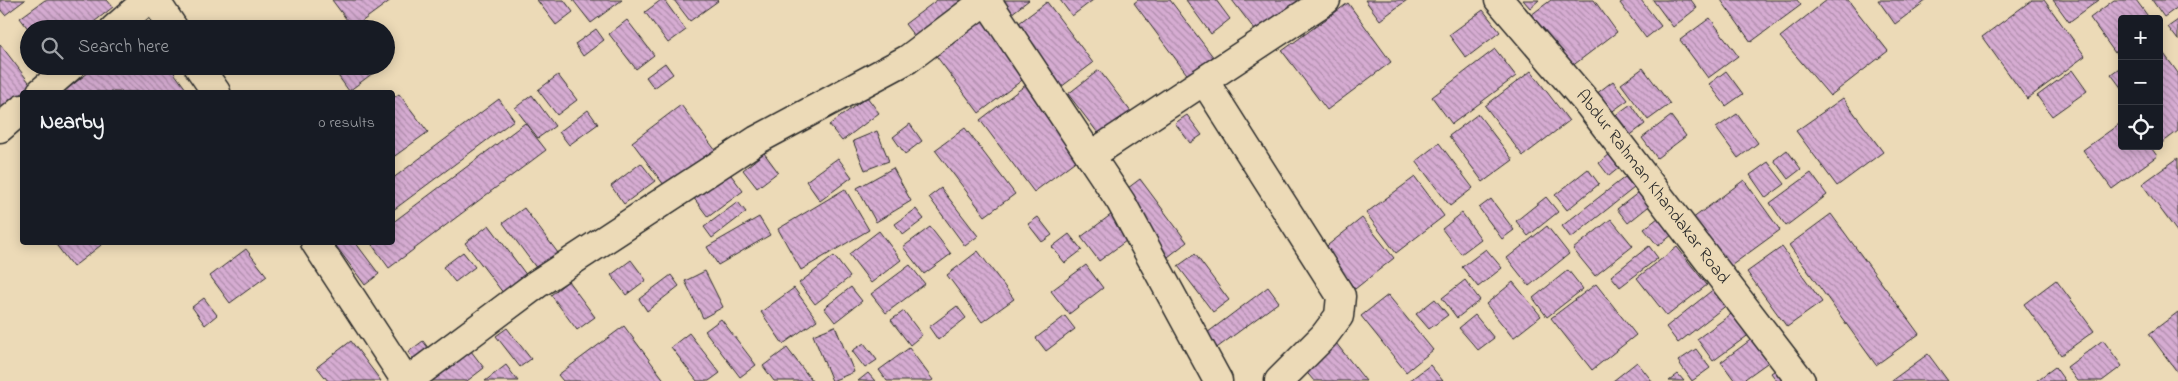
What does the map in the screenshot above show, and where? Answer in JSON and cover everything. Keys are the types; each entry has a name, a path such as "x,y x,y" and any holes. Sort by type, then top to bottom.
{"street":[{"path":"124,20 147,0"},
{"path":"155,0 168,20"},
{"path":"1090,156 1205,82 1326,0"},
{"name":"Abdur Rahman Khandakar Road","path":"1499,0 1590,106 1800,381"},
{"path":"414,381 413,377 537,284 757,140 908,58 986,1 1120,202 1218,381"},
{"path":"43,90 61,75"},
{"path":"204,75 215,90"},
{"path":"1205,82 1341,296 1339,316 1324,336 1279,381"},
{"path":"0,128 20,111"},
{"path":"316,245 406,381"}],"building":[{"path":"0,0 25,0 5,15 0,9"},
{"path":"45,0 107,0 113,7 96,20 22,20 20,18"},
{"path":"332,0 391,0 364,20 347,20"},
{"path":"537,0 564,0 573,12 556,25"},
{"path":"573,0 622,0 591,23"},
{"path":"661,0 664,0 686,30 668,43 645,12"},
{"path":"674,0 717,0 718,1 690,21"},
{"path":"937,0 980,0 921,45 905,24"},
{"path":"1000,0 1029,0 1011,14"},
{"path":"1060,0 1093,0 1072,16"},
{"path":"1138,0 1170,0 1214,58 1189,77 1134,3"},
{"path":"1186,0 1216,0 1230,19 1211,34"},
{"path":"1232,0 1303,0 1258,34"},
{"path":"1365,0 1407,0 1380,20"},
{"path":"1523,0 1539,0 1530,8"},
{"path":"1551,0 1594,0 1617,32 1563,73 1523,21"},
{"path":"1625,0 1641,0 1661,26 1646,38 1620,3"},
{"path":"1653,0 1691,0 1697,8 1673,27"},
{"path":"1721,0 1797,0 1801,5 1751,42"},
{"path":"1827,0 1848,0 1888,51 1830,96 1780,37"},
{"path":"1878,0 1927,0 1895,24"},
{"path":"2032,0 2044,0 2085,56 2027,99 1982,37"},
{"path":"2053,0 2099,0 2069,22"},
{"path":"2114,0 2136,0 2147,15 2118,15 2118,51 2115,53 2090,18"},
{"path":"2152,0 2178,0 2178,7 2164,17"},
{"path":"1047,2 1093,63 1057,90 1011,29"},
{"path":"1348,3 1391,62 1327,110 1282,51"},
{"path":"982,10 1030,74 979,113 931,49"},
{"path":"1483,10 1500,32 1466,58 1449,35"},
{"path":"1710,18 1738,56 1708,78 1680,40"},
{"path":"627,20 654,55 636,69 609,34"},
{"path":"2178,20 2178,40 2168,27"},
{"path":"596,29 604,40 583,56 575,44"},
{"path":"0,44 20,70 20,75 24,75 32,86 27,90 20,90 20,95 0,110"},
{"path":"1495,49 1516,76 1452,124 1432,97"},
{"path":"2163,52 2178,73 2178,131 2163,142"},
{"path":"665,63 673,74 654,88 646,77"},
{"path":"1643,68 1670,104 1648,120 1621,84"},
{"path":"2118,69 2118,84 2111,74"},
{"path":"1099,70 1135,117 1104,141 1068,94"},
{"path":"2072,70 2087,91 2052,116 2037,96"},
{"path":"1531,71 1569,121 1523,156 1485,106"},
{"path":"1726,71 1743,94 1726,106 1709,84"},
{"path":"85,75 176,75 186,89 185,90 66,90"},
{"path":"337,75 370,75 350,90 348,90"},
{"path":"558,75 577,100 557,115 538,90"},
{"path":"1613,81 1628,100 1610,113 1596,94"},
{"path":"1027,84 1082,156 1034,192 980,120"},
{"path":"399,94 428,132 395,156 395,97"},
{"path":"532,95 555,126 538,138 515,108"},
{"path":"867,97 879,113 842,141 829,125"},
{"path":"1843,98 1883,152 1837,186 1796,131"},
{"path":"499,99 514,120 395,209 395,177"},
{"path":"1631,104 1645,124 1628,137 1613,117"},
{"path":"681,105 716,151 667,189 632,142"},
{"path":"588,110 598,124 569,145 559,132"},
{"path":"1478,114 1513,160 1483,182 1449,136"},
{"path":"1737,114 1758,143 1738,158 1716,128"},
{"path":"1187,115 1202,135 1190,143 1175,123"},
{"path":"1671,116 1686,136 1657,158 1642,138"},
{"path":"525,123 546,150 389,268 372,245 395,245 395,221"},
{"path":"910,124 922,141 905,154 893,137"},
{"path":"2118,125 2118,150 2153,150 2157,156 2112,189 2083,150"},
{"path":"965,128 1015,194 985,216 935,150"},
{"path":"877,131 889,161 865,170 853,141"},
{"path":"1439,143 1473,188 1450,206 1416,161"},
{"path":"1787,150 1801,169 1788,179 1774,160"},
{"path":"764,153 778,172 757,188 743,170"},
{"path":"1610,154 1620,167 1609,176 1599,163"},
{"path":"838,158 852,177 820,201 806,181"},
{"path":"2178,158 2178,233 2142,184"},
{"path":"1768,162 1785,184 1766,198 1750,175"},
{"path":"641,163 655,181 624,204 611,186"},
{"path":"893,168 911,201 876,222 857,188"},
{"path":"1588,169 1599,184 1567,210 1555,195"},
{"path":"728,171 743,191 708,217 693,197"},
{"path":"1811,173 1827,195 1786,226 1770,203"},
{"path":"1415,177 1444,216 1396,253 1366,213"},
{"path":"1625,177 1634,188 1571,238 1562,226"},
{"path":"1140,179 1187,242 1168,257 1120,194"},
{"path":"1744,180 1780,230 1728,268 1692,219"},
{"path":"941,188 978,236 965,246 929,197"},
{"path":"845,189 869,230 801,270 778,229"},
{"path":"1643,189 1653,203 1628,223 1617,209"},
{"path":"1546,197 1558,212 1528,236 1516,221"},
{"path":"1491,199 1514,230 1502,239 1479,208"},
{"path":"738,202 746,212 712,238 704,227"},
{"path":"524,208 558,253 537,269 503,223"},
{"path":"916,209 924,219 903,235 895,224"},
{"path":"1116,211 1134,235 1099,261 1081,237"},
{"path":"1462,213 1481,239 1461,254 1442,229"},
{"path":"1663,214 1677,231 1658,246 1644,229"},
{"path":"1831,214 1919,334 1876,365 1789,245"},
{"path":"759,217 770,235 718,265 707,247"},
{"path":"1038,217 1052,235 1042,242 1028,224"},
{"path":"1362,218 1394,258 1355,289 1323,249"},
{"path":"1611,219 1633,246 1595,276 1573,249"},
{"path":"489,225 530,280 507,298 465,243"},
{"path":"1547,226 1569,254 1529,286 1507,258"},
{"path":"930,227 951,254 924,274 903,247"},
{"path":"879,231 901,260 871,283 849,254"},
{"path":"1069,234 1082,250 1065,263 1052,247"},
{"path":"56,245 101,245 73,267"},
{"path":"335,245 357,245 379,274 365,285"},
{"path":"1649,246 1658,258 1620,287 1611,276"},
{"path":"1677,247 1707,285 1667,316 1637,278"},
{"path":"1782,247 1822,302 1787,327 1747,272"},
{"path":"246,249 267,276 230,303 210,276"},
{"path":"1486,249 1502,268 1478,287 1462,267"},
{"path":"978,251 1014,299 982,322 947,275"},
{"path":"463,252 475,267 455,282 443,267"},
{"path":"1195,254 1229,300 1213,312 1178,266"},
{"path":"834,256 850,277 815,304 799,283"},
{"path":"631,260 646,280 626,295 611,275"},
{"path":"910,265 925,284 886,313 871,294"},
{"path":"1086,265 1103,288 1069,314 1051,291"},
{"path":"1568,270 1583,289 1547,317 1533,298"},
{"path":"705,271 723,307 703,318 685,281"},
{"path":"671,275 679,286 647,311 639,299"},
{"path":"1465,280 1480,300 1457,318 1442,298"},
{"path":"2056,280 2094,331 2061,355 2024,304"},
{"path":"568,281 595,317 577,330 551,295"},
{"path":"1513,282 1541,316 1513,338 1486,304"},
{"path":"1596,284 1636,335 1592,370 1551,318"},
{"path":"851,287 862,301 835,322 824,308"},
{"path":"1268,287 1279,302 1214,350 1203,336"},
{"path":"794,288 817,320 783,344 761,312"},
{"path":"1715,288 1728,304 1678,343 1666,327"},
{"path":"1388,295 1433,350 1406,372 1361,316"},
{"path":"204,298 217,315 205,325 192,307"},
{"path":"1435,299 1448,315 1429,329 1416,314"},
{"path":"957,306 966,318 938,340 929,327"},
{"path":"1738,309 1754,331 1713,361 1697,339"},
{"path":"904,311 922,335 910,345 891,320"},
{"path":"2178,312 2178,373 2149,334"},
{"path":"1475,315 1494,338 1478,350 1459,328"},
{"path":"1065,316 1075,329 1046,351 1036,338"},
{"path":"721,319 756,365 740,377 705,331"},
{"path":"624,326 665,381 563,381 558,375"},
{"path":"835,326 854,372 832,381 813,335"},
{"path":"507,328 531,359 520,367 496,336"},
{"path":"689,333 720,373 709,381 697,381 671,347"},
{"path":"1757,335 1774,358 1742,381 1735,381 1721,362"},
{"path":"2103,340 2122,366 2102,381 2077,381 2067,367"},
{"path":"351,341 381,381 328,381 317,367"},
{"path":"423,341 432,353 417,364 408,352"},
{"path":"864,343 877,360 865,368 852,351"},
{"path":"1336,343 1366,381 1314,381 1303,368"},
{"path":"787,348 812,381 774,381 763,366"},
{"path":"909,348 933,380 887,381 879,370"},
{"path":"1696,349 1710,368 1692,381 1678,361"},
{"path":"471,351 484,368 467,381 431,381"},
{"path":"1928,354 1948,381 1891,381"},
{"path":"1637,362 1652,381 1613,381"},
{"path":"1784,364 1796,381 1777,381 1771,373"},
{"path":"506,365 518,381 485,381"},
{"path":"1430,365 1443,381 1409,381"},
{"path":"2055,367 2065,381 2036,381"},
{"path":"868,373 875,381 858,381"},
{"path":"1678,374 1684,381 1669,381"}]}
